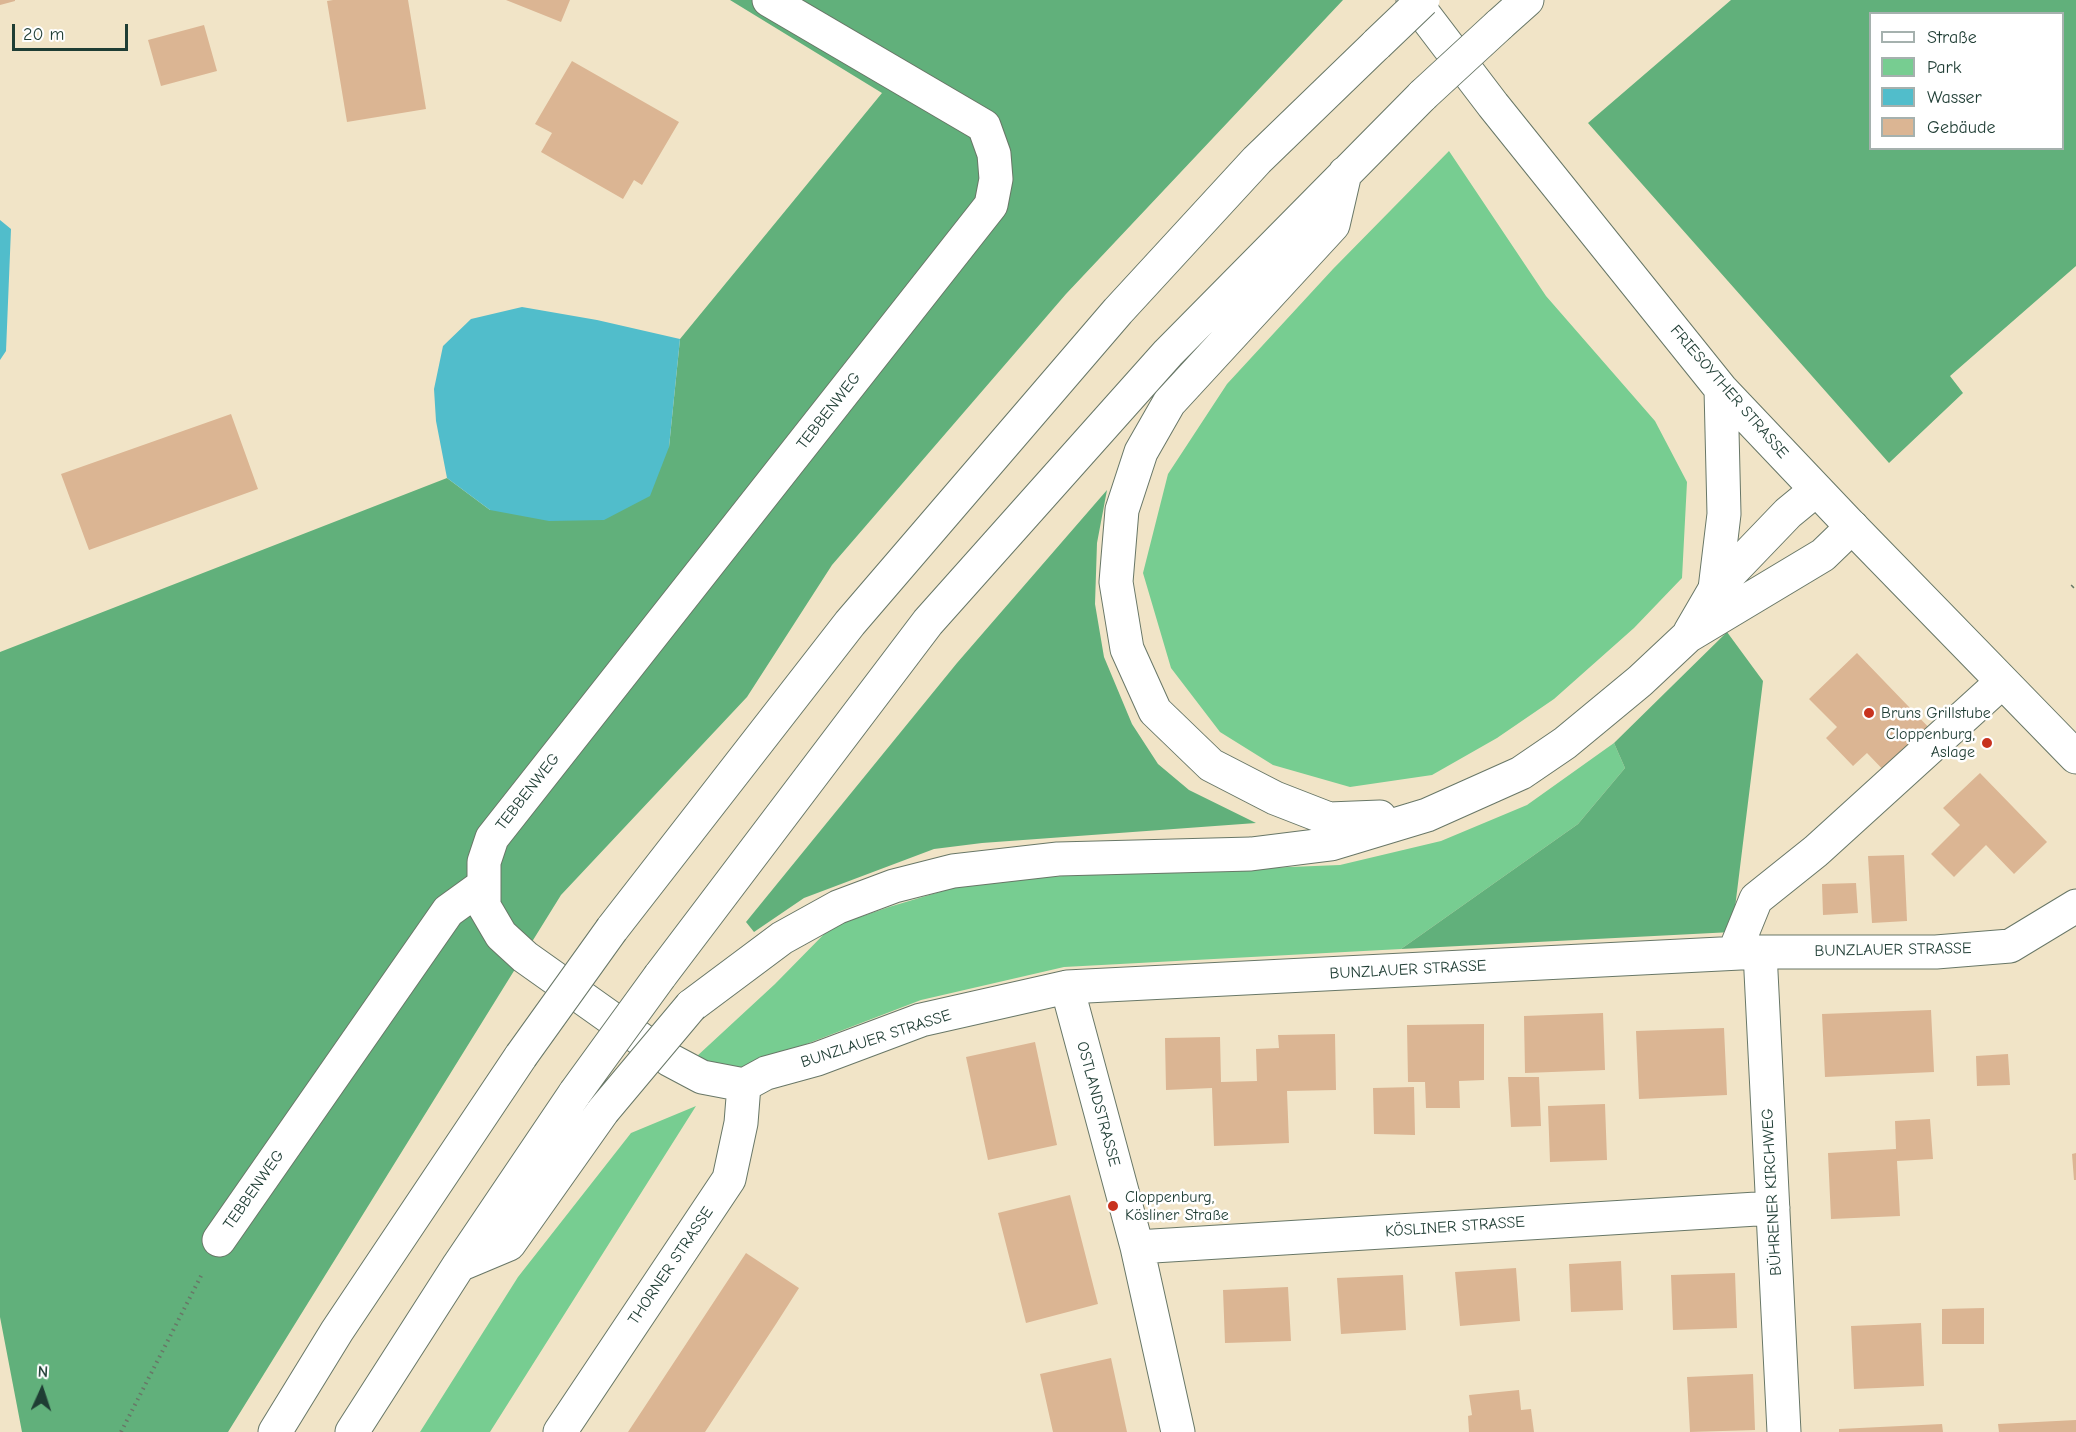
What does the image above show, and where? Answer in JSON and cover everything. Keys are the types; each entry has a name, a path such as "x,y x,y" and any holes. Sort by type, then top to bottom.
{"main road":[{"name":"TEBBENWEG","path":"744,1085 702,1077 670,1060 525,957 501,935 484,906 484,862 492,838 991,205 996,179 994,154 984,126 769,0"},
{"name":"FRIESOYTHER STRASSE","path":"1413,0 1493,105 1721,389 2076,757"},
{"path":"275,1432 337,1331 522,1056 612,929 850,623 1118,311 1257,160 1423,0"},
{"path":"352,1432 459,1265 575,1092 928,622 1168,353 1423,95 1527,0"},
{"path":"1345,173 1333,225 1169,403 1152,432 1141,452 1122,510 1116,582 1127,649 1155,711 1211,765 1275,798 1329,819 1427,815"},
{"path":"1715,589 1724,514 1721,389"},
{"path":"1688,636 1715,589 1788,513 1816,490"},
{"path":"459,1265 508,1244 603,1111 691,1006 782,938 838,907 894,886 953,871 1058,859 1251,854 1331,844 1427,815 1521,773 1539,761 1565,743 1640,681 1688,636 1823,555 1852,527"},
{"path":"1747,952 1756,899 1816,850 2002,682"},
{"name":"TEBBENWEG","path":"219,1240 448,911 484,885"},
{"name":"BUNZLAUER STRASSE","path":"744,1085 766,1073 817,1059 921,1020 1067,987 1747,952 1936,952 2010,946 2076,906"},
{"name":"BÜHRENER KIRCHWEG","path":"1747,952 1773,1208 1784,1432"},
{"name":"OSTLANDSTRASSE","path":"1067,987 1137,1247 1178,1432"},
{"name":"THORNER STRASSE","path":"560,1432 729,1179 741,1123 744,1085"},
{"name":"KÖSLINER STRASSE","path":"1137,1247 1773,1208"}],"path":[{"path":"2072,587 2076,583"},
{"path":"122,1432 219,1240"}],"green space":[{"path":"730,0 1343,0 1066,294 832,565 747,697 561,895 228,1432 22,1432 0,1317 0,652 447,478 490,510 669,447 680,339 882,93"},
{"path":"1731,0 2076,0 2076,266 1950,376 1963,393 1889,463 1588,123"},
{"path":"1449,151 1546,296 1655,421 1687,482 1682,578 1634,628 1554,699 1497,738 1432,775 1350,787 1273,765 1220,732 1171,668 1143,573 1168,474 1227,384 1333,269"},
{"path":"1107,490 1097,543 1095,604 1104,657 1132,724 1158,764 1189,790 1256,823 982,843 934,849 804,898 754,932 746,922 957,663"},
{"path":"1727,632 1763,681 1732,932 1401,949 1578,824 1625,768 1614,743"},
{"path":"1614,743 1625,768 1578,824 1401,949 1064,967 921,1000 744,1068 705,1064 696,1057 775,984 831,927 889,907 973,882 1063,876 1340,865 1441,841 1527,805"},
{"path":"696,1106 490,1432 420,1432 518,1277 631,1133"}],"water":[{"path":"0,220 11,229 6,351 0,360"},
{"path":"522,307 597,320 680,339 669,447 650,496 604,520 549,521 490,510 447,478 436,421 434,389 443,346 471,319"}],"building":[{"path":"0,0 15,0 15,1 0,5"},
{"path":"408,0 426,109 347,122 327,1"},
{"path":"506,0 570,0 561,22"},
{"path":"204,25 217,71 161,86 148,40"},
{"path":"572,61 679,122 642,185 634,180 623,199 541,152 552,133 535,124"},
{"path":"231,414 258,489 89,550 61,474"},
{"name":"Bruns Grillstube","path":"1857,653 1936,735 1891,778 1867,753 1853,766 1826,738 1837,727 1809,699"},
{"path":"1980,773 2047,842 2014,874 1986,845 1954,877 1931,854 1960,825 1943,808"},
{"path":"1904,855 1907,921 1872,923 1868,856"},
{"path":"1856,883 1858,913 1823,915 1822,884"},
{"path":"1931,1010 1934,1072 1825,1077 1822,1014"},
{"path":"1603,1013 1605,1070 1525,1073 1524,1016"},
{"path":"1484,1024 1484,1080 1459,1081 1460,1108 1426,1108 1425,1082 1408,1082 1407,1025"},
{"path":"1724,1028 1727,1095 1639,1099 1636,1031"},
{"path":"1335,1034 1336,1090 1287,1091 1289,1143 1214,1146 1212,1088 1166,1090 1165,1038 1220,1037 1221,1082 1257,1081 1256,1049 1279,1048 1278,1035"},
{"path":"1035,1042 1057,1145 988,1160 966,1057"},
{"path":"2008,1054 2010,1085 1977,1086 1976,1056"},
{"path":"1508,1077 1539,1077 1541,1126 1511,1127"},
{"path":"1414,1087 1415,1135 1374,1134 1373,1088"},
{"path":"1605,1104 1607,1160 1550,1162 1548,1106"},
{"path":"1930,1119 1933,1159 1897,1161 1900,1216 1831,1219 1828,1153 1896,1149 1895,1121"},
{"path":"2076,1153 2076,1180 2074,1180 2072,1154"},
{"path":"1070,1195 1098,1304 1026,1323 998,1213"},
{"path":"746,1253 799,1288 705,1432 628,1432"},
{"path":"1621,1261 1623,1310 1571,1312 1569,1264"},
{"path":"1516,1268 1520,1321 1460,1326 1455,1272"},
{"path":"1735,1273 1737,1328 1673,1330 1671,1275"},
{"path":"1403,1275 1406,1330 1341,1334 1337,1278"},
{"path":"1288,1287 1291,1341 1225,1343 1223,1290"},
{"path":"1984,1308 1984,1344 1942,1344 1942,1309"},
{"path":"1921,1323 1924,1386 1854,1389 1851,1326"},
{"path":"1111,1358 1127,1432 1053,1432 1040,1374"},
{"path":"1753,1374 1755,1430 1690,1432 1687,1377"},
{"path":"1519,1390 1521,1410 1531,1409 1534,1432 1469,1432 1468,1416 1472,1415 1469,1395"},
{"path":"2076,1420 2076,1432 1999,1432 1998,1424"},
{"path":"1942,1424 1943,1432 1839,1432 1839,1429"}],"place":[{"name":"Bruns Grillstube","path":"1869,713"},
{"name":"Cloppenburg, Aslage","path":"1987,743"},
{"name":"Cloppenburg, Kösliner Straße","path":"1113,1206"}]}
